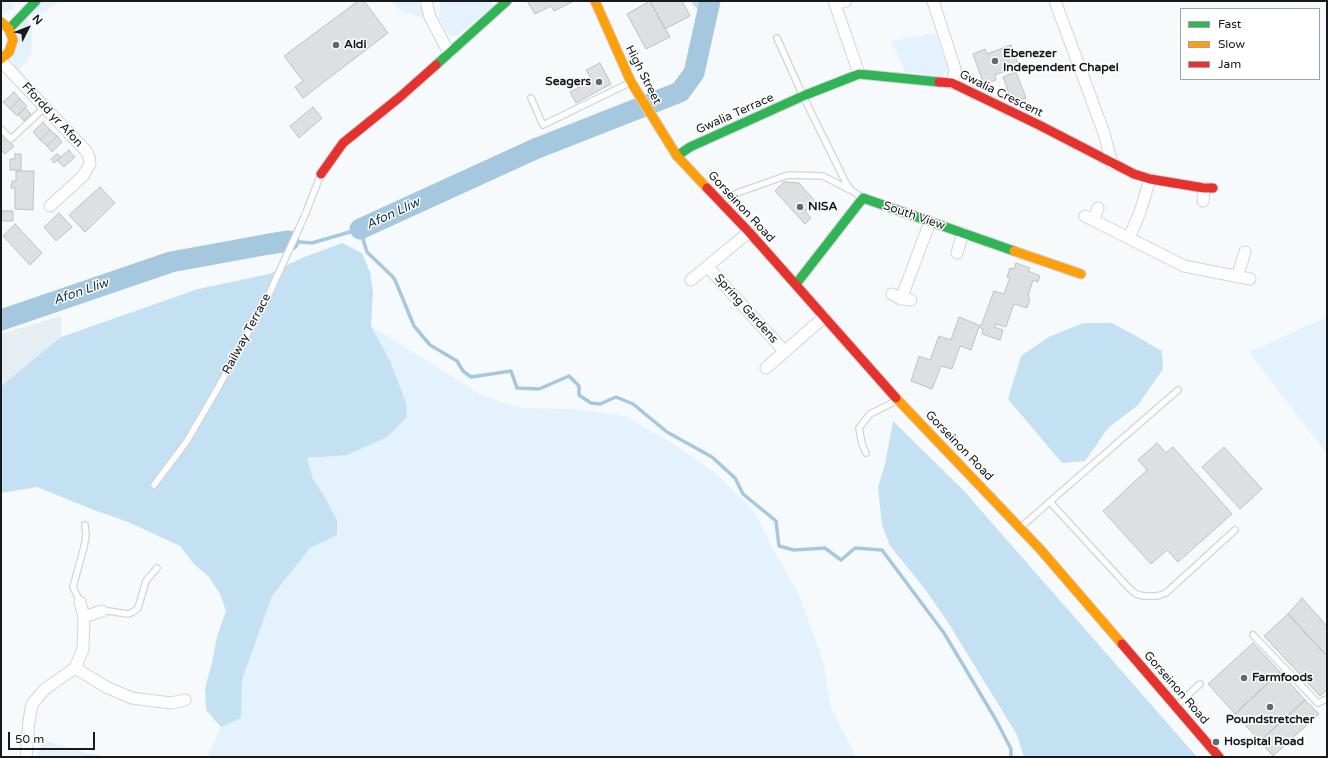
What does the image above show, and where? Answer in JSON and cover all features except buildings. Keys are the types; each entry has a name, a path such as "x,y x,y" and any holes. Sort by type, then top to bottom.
{"street":[{"path":"9,29 36,1"},
{"path":"426,1 430,17 449,53"},
{"path":"321,174 343,144 400,97 507,1"},
{"name":"High Street","path":"595,1 633,86 677,156"},
{"path":"933,1 955,69 952,83"},
{"path":"1055,1 1104,133 1112,164"},
{"path":"838,2 859,74"},
{"path":"1,22 12,34 12,46 9,52 1,60"},
{"name":"Ffordd yr Afon","path":"1,60 44,108 87,152 89,157 90,164 83,176 50,206"},
{"name":"Gwalia Crescent","path":"804,96 859,74 952,83 1025,118 1134,174 1150,179 1209,188"},
{"name":"Gwalia Terrace","path":"677,156 690,147 804,96"},
{"name":"Gorseinon Road","path":"677,156 750,232 898,400 1040,549 1219,757"},
{"path":"1129,238 1140,212 1150,179"},
{"path":"1203,201 1209,188"},
{"path":"796,284 863,198"},
{"name":"South View","path":"863,198 963,234 1066,274 1081,274"},
{"path":"1098,208 1090,217 1184,266 1250,279"},
{"path":"901,298 930,222"},
{"name":"Spring Gardens","path":"691,280 750,232"},
{"path":"957,253 963,234"},
{"path":"1237,277 1244,252"},
{"name":"Spring Gardens","path":"707,266 785,352"},
{"name":"Spring Gardens","path":"766,368 824,317"},
{"path":"26,757 32,704 45,689 75,668 83,649 84,617 80,602"},
{"path":"84,617 102,611"},
{"path":"75,668 106,687 132,698 171,708 185,700"}],"lane":[{"path":"777,38 851,190"},
{"path":"531,98 543,124 633,86"},
{"path":"1,129 11,139 44,108"},
{"name":"Railway Terrace","path":"154,484 187,441 269,294 321,174"},
{"path":"722,202 737,193 788,175 823,176 851,190 863,198"},
{"path":"1020,528 1178,390"},
{"path":"866,453 862,444 859,428 870,414 898,400"},
{"path":"1050,502 1128,587 1136,594 1144,596 1156,596 1166,593 1235,530"},
{"path":"80,602 74,587 84,547 86,525"},
{"path":"102,611 128,614 138,608 146,581 157,568"},
{"path":"1253,635 1318,703 1327,698"},
{"path":"1176,706 1200,684"}],"shaded area":[{"path":"1,1 8,1 16,6 10,11 1,14"},
{"path":"44,1 60,1 36,20 32,14"},
{"path":"391,1 418,1 426,20 422,17 400,10"},
{"path":"441,1 492,1 493,6 457,36 451,36 446,32 439,18"},
{"path":"691,1 704,1 704,3 698,9"},
{"path":"26,17 32,29 31,54 17,72 13,66 12,56 17,30"},
{"path":"935,33 948,67 943,76 905,72 891,41"},
{"path":"342,243 362,253 370,272 373,292 371,326 390,361 406,403 407,417 387,437 347,455 307,458 313,479 337,520 337,535 310,548 272,596 242,680 241,718 221,727 206,710 205,688 217,636 226,611 220,594 209,577 194,564 180,546 128,522 37,487 1,493 1,386 61,337 198,289 269,274 302,258"},
{"path":"61,316 61,337 1,386 1,334"},
{"path":"1327,317 1327,454 1249,352"},
{"path":"1083,323 1112,323 1136,336 1162,351 1163,369 1138,405 1108,428 1085,461 1062,463 1008,399 1021,356 1049,337"},
{"path":"371,326 483,396 522,408 574,409 625,416 675,445 717,474 755,513 776,555 798,592 824,664 830,706 856,757 207,757 221,727 241,718 242,680 272,596 310,548 337,535 337,520 313,479 307,458 347,455 390,361"},
{"path":"893,421 964,491 1197,757 1024,757 1017,735 949,624 925,589 890,546 882,525 878,487 885,464"},
{"path":"43,740 87,753 110,757 37,757"}],"waterway":[{"name":"Afon Lliw","path":"360,229 535,149 680,92 694,73 710,1"},
{"path":"289,241 312,243 360,229 367,252 395,280 414,326 430,345 457,361 463,371 471,377 511,371 517,388 539,389 569,376 579,386 579,395 591,403 600,404 616,397 633,404 667,432 712,457 735,478 743,494 776,521 779,546 794,550 825,548 841,560 855,548 882,550 944,633 996,720 1011,749 1011,757"},
{"name":"Afon Lliw","path":"1,320 171,262 289,241"}],"traffic: fast":[{"path":"9,29 36,1"},
{"path":"436,65 507,1"},
{"path":"677,156 690,147 803,96 859,74 939,82"},
{"path":"796,284 863,198 1014,251"}],"traffic: slow":[{"path":"595,1 631,82 677,156 707,188"},
{"path":"1,22 9,29 13,40 9,52 1,59"},
{"path":"1014,251 1081,274"},
{"path":"896,398 1040,549 1122,644"}],"traffic: jam":[{"path":"321,174 343,143 400,97 436,65"},
{"path":"939,82 952,83 1039,125 1134,174 1150,179 1204,188 1213,188"},
{"path":"707,188 749,232 896,398"},
{"path":"1122,644 1219,757"}],"place":[{"name":"Aldi","path":"336,45"},
{"name":"Ebenezer Independent Chapel","path":"995,61"},
{"name":"Seagers","path":"599,82"},
{"name":"NISA","path":"800,207"},
{"name":"Farmfoods","path":"1244,678"},
{"name":"Poundstretcher","path":"1270,707"},
{"name":"Hospital Road","path":"1216,742"}]}
